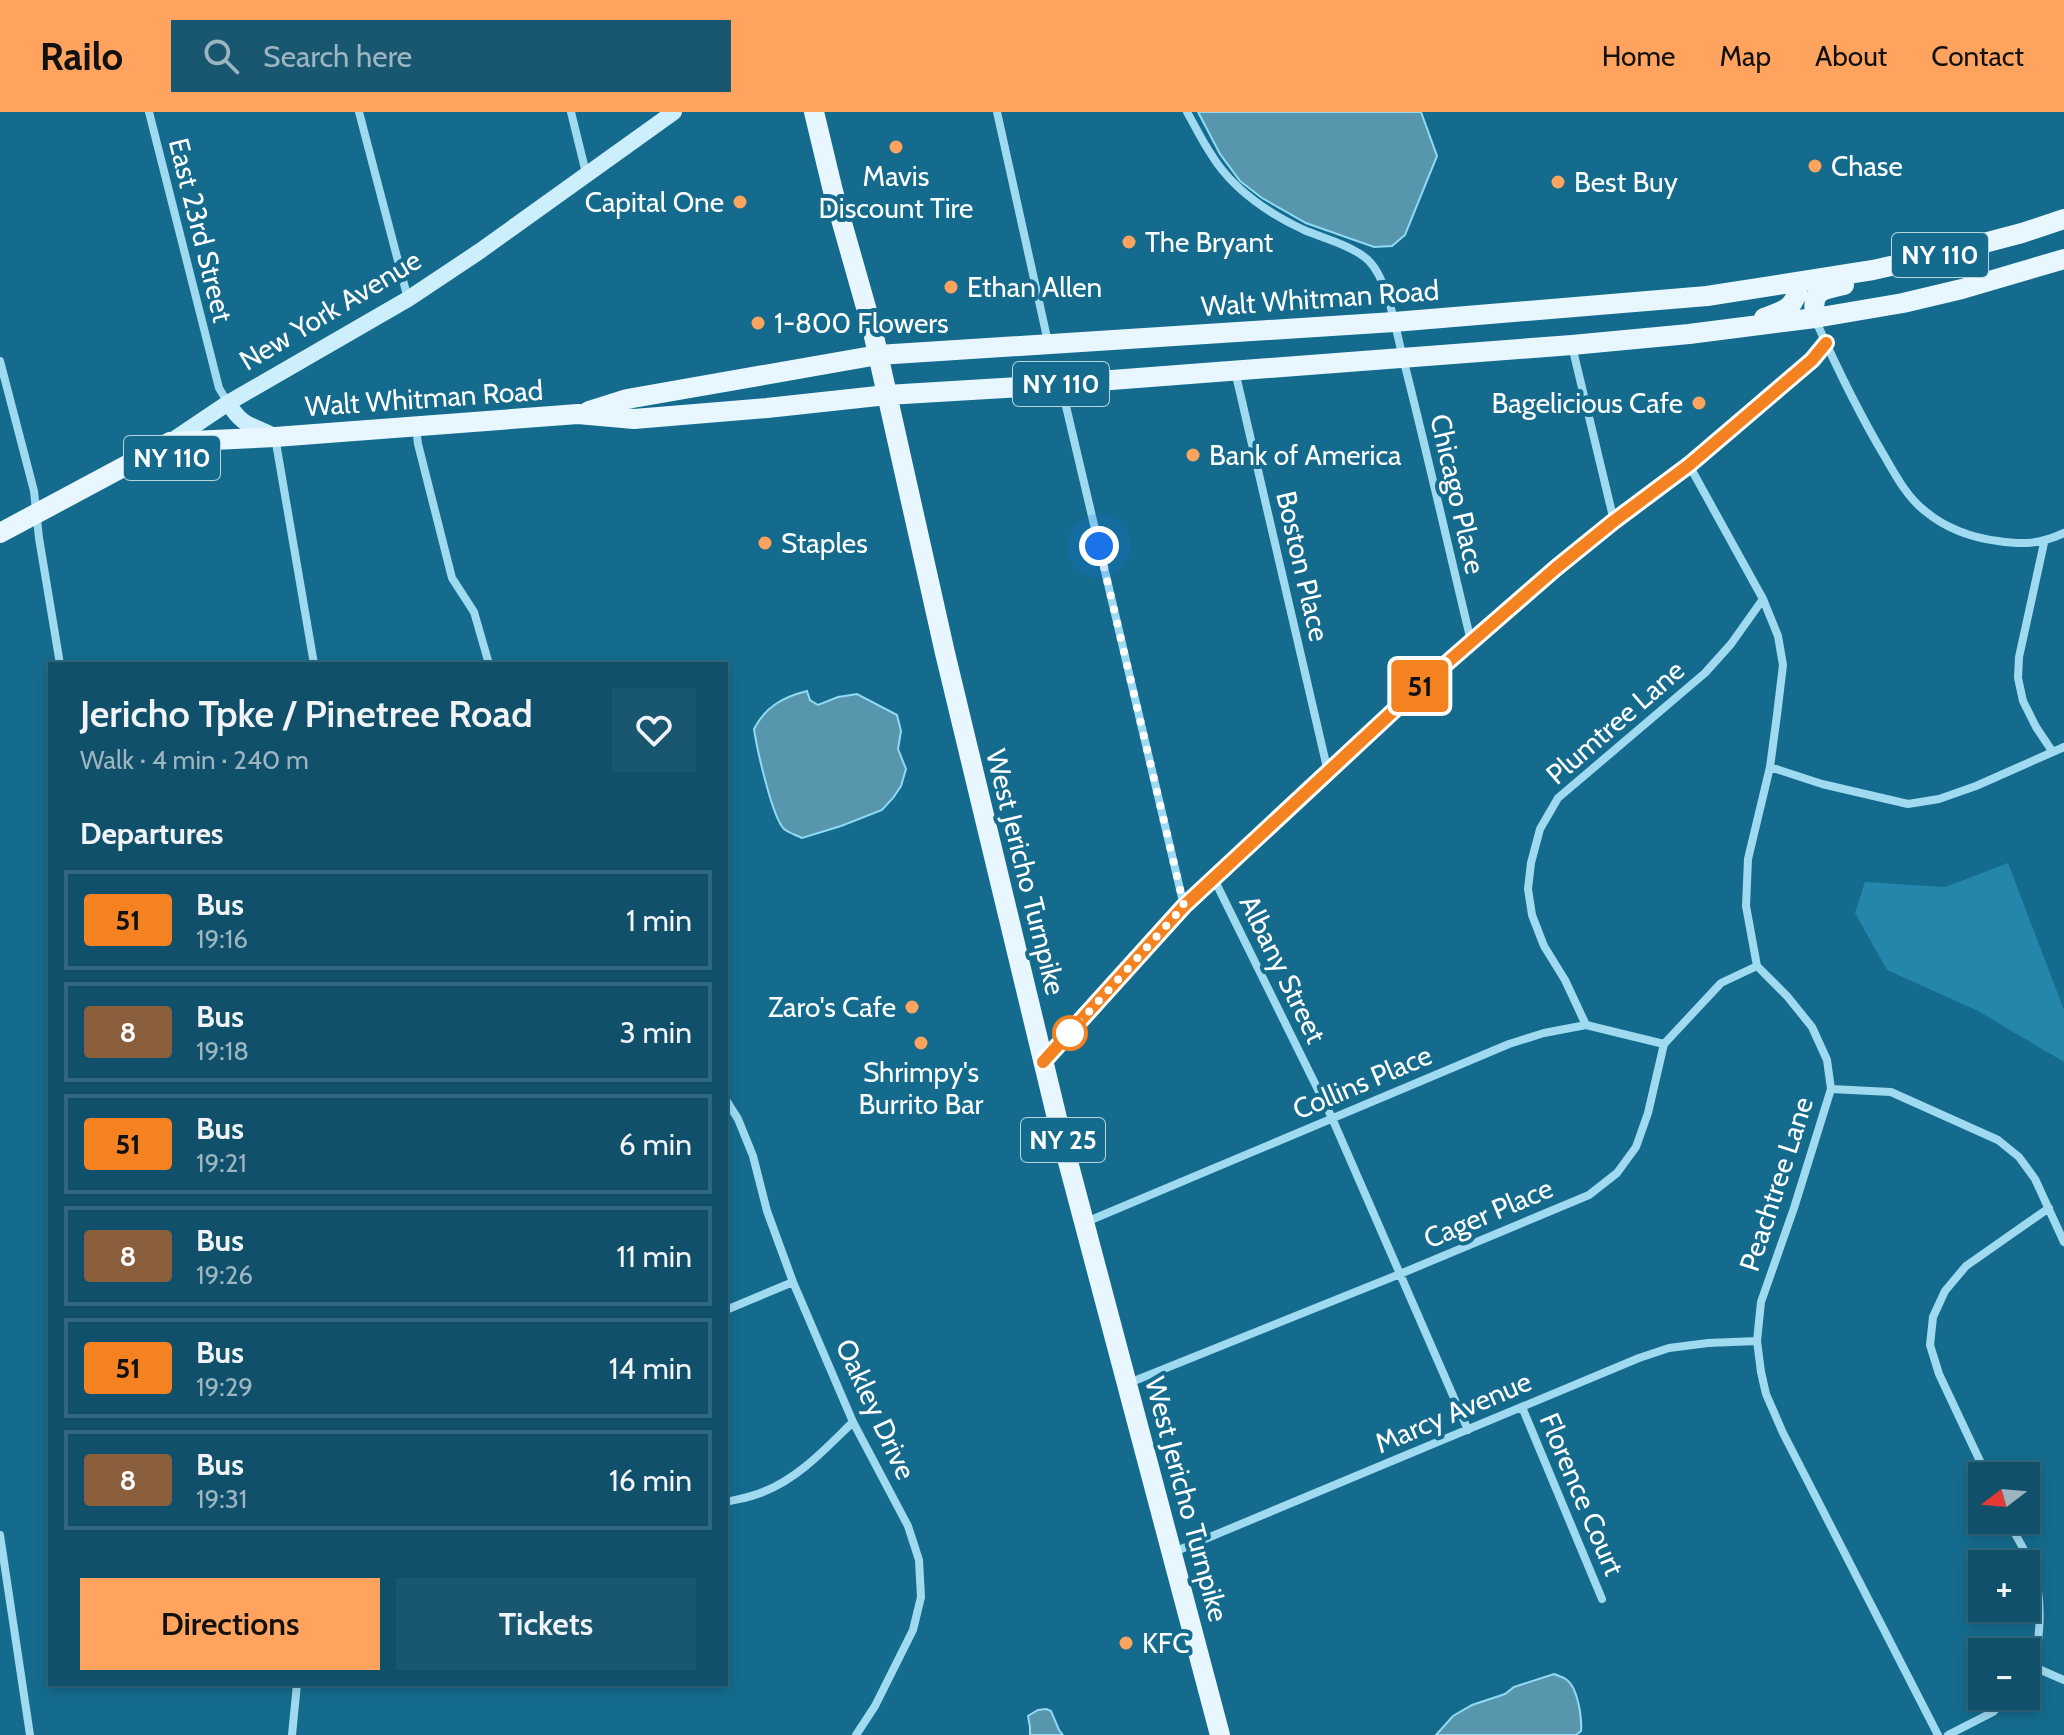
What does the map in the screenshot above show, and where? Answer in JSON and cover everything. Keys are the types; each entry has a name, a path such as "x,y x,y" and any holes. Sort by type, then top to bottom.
{"main road":[{"name":"West Jericho Turnpike","path":"814,112 878,355 945,653 1043,1062 1220,1735"},
{"name":"Walt Whitman Road","path":"578,414 627,399 878,355 1394,322 1707,296 1873,270 2022,233 2064,219"},
{"path":"1815,318 1813,303 1819,293 1935,256"},
{"name":"Walt Whitman Road","path":"170,442 578,414 634,419 887,395 1235,371 1734,330 1903,303 2064,259"},
{"path":"1734,330 1789,308 1806,281"},
{"name":"Walt Whitman Road","path":"73,495 142,466 275,437"},
{"name":"New York Avenue","path":"0,533 170,442"}],"street":[{"name":"East 23rd Street","path":"149,112 219,388 228,403"},
{"path":"359,112 408,299"},
{"path":"571,112 586,173"},
{"name":"New York Avenue","path":"170,442 228,403 408,299 674,112"},
{"path":"997,112 1049,345"},
{"name":"Chicago Place","path":"1187,112 1212,157 1236,185 1258,203 1306,231 1347,247 1369,261 1382,283 1471,641"},
{"path":"1815,318 1849,394 1878,445 1904,488 1925,511 1948,527 1979,539 2044,543 2064,533"},
{"path":"1043,1062 1184,906 1328,772 1471,641 1614,521 1689,465 1812,360 1826,343"},
{"path":"1572,345 1614,521"},
{"path":"0,361 34,491 60,662"},
{"name":"Boston Place","path":"1235,371 1328,772"},
{"path":"1061,384 1184,906"},
{"path":"228,403 243,423 275,437 314,662"},
{"path":"416,426 452,578 474,612 488,662"},
{"path":"1664,1044 1721,983 1757,966 1746,906 1748,859 1770,767 1783,665 1778,636 1763,599 1689,465"},
{"path":"2044,543 2019,657 2018,678 2023,701 2052,751"},
{"name":"Plumtree Lane","path":"1586,1025 1565,980 1544,946 1532,915 1528,889 1540,829 1558,798 1705,673 1731,644 1763,599"},
{"path":"1770,767 1822,784 1908,804 1939,799 1976,786 2064,747"},
{"name":"Albany Street","path":"1214,879 1332,1118 1468,1430"},
{"name":"Peachtree Lane","path":"1757,966 1812,1027 1827,1060 1831,1089 1761,1302 1757,1341 1761,1372 1773,1411 1938,1735"},
{"name":"Collins Place","path":"1085,1223 1509,1044 1544,1033 1586,1025 1664,1044"},
{"name":"Cager Place","path":"1127,1384 1589,1195 1617,1173 1636,1147 1648,1113 1664,1044"},
{"path":"1831,1089 1891,1092 1998,1140 2019,1157 2035,1179 2064,1242"},
{"name":"Oakley Drive","path":"728,1103 753,1156 767,1211 793,1282 853,1422 908,1526 919,1560 921,1597 913,1630 875,1706 856,1735"},
{"path":"1980,1462 1939,1374 1930,1345 1933,1317 1945,1291 1966,1266 2049,1208"},
{"path":"728,1309 793,1282"},
{"name":"Marcy Avenue","path":"1173,1553 1639,1358 1669,1348 1757,1341"},
{"name":"Florence Court","path":"1522,1407 1602,1599"},
{"path":"728,1502 762,1493 793,1477 853,1422"},
{"path":"2015,1534 2033,1570 2040,1603 2039,1638"},
{"path":"0,1535 30,1735"},
{"path":"0,1598 10,1594"},
{"path":"2040,1670 2064,1680"},
{"path":"292,1735 297,1686"},
{"path":"1948,1735 1995,1710"}],"shaded area":[{"path":"1198,112 1421,112 1437,156 1405,235 1392,246 1374,247 1306,223 1262,198 1240,181 1220,154"},
{"path":"807,691 810,700 818,705 857,694 897,715 901,731 898,749 906,769 901,786 882,810 802,838 784,829 779,822 754,729 776,704"},
{"path":"2008,863 2064,1010 2064,1062 1978,1011 1887,970 1855,913 1865,882 1945,887"},
{"path":"1554,1674 1567,1680 1577,1696 1581,1731 1576,1735 1436,1735 1453,1716 1472,1705"},
{"path":"1046,1709 1051,1711 1063,1735 1030,1735 1028,1716"}],"bus line":[{"name":"51","path":"1043,1062 1184,906 1417,689 1556,568 1689,465 1812,360 1826,343"}],"place":[{"name":"Mavis Discount Tire","path":"896,147"},
{"name":"Chase","path":"1815,166"},
{"name":"Best Buy","path":"1558,182"},
{"name":"Capital One","path":"740,202"},
{"name":"The Bryant","path":"1129,242"},
{"name":"Ethan Allen","path":"951,287"},
{"name":"1-800 Flowers","path":"758,323"},
{"name":"Bagelicious Cafe","path":"1699,403"},
{"name":"Bank of America","path":"1193,455"},
{"name":"Staples","path":"765,543"},
{"name":"Zaro's Cafe","path":"912,1007"},
{"name":"Shrimpy's Burrito Bar","path":"921,1043"},
{"name":"KFC","path":"1126,1643"}],"route":[{"path":"1070,1033 1184,906 1099,546"}]}
